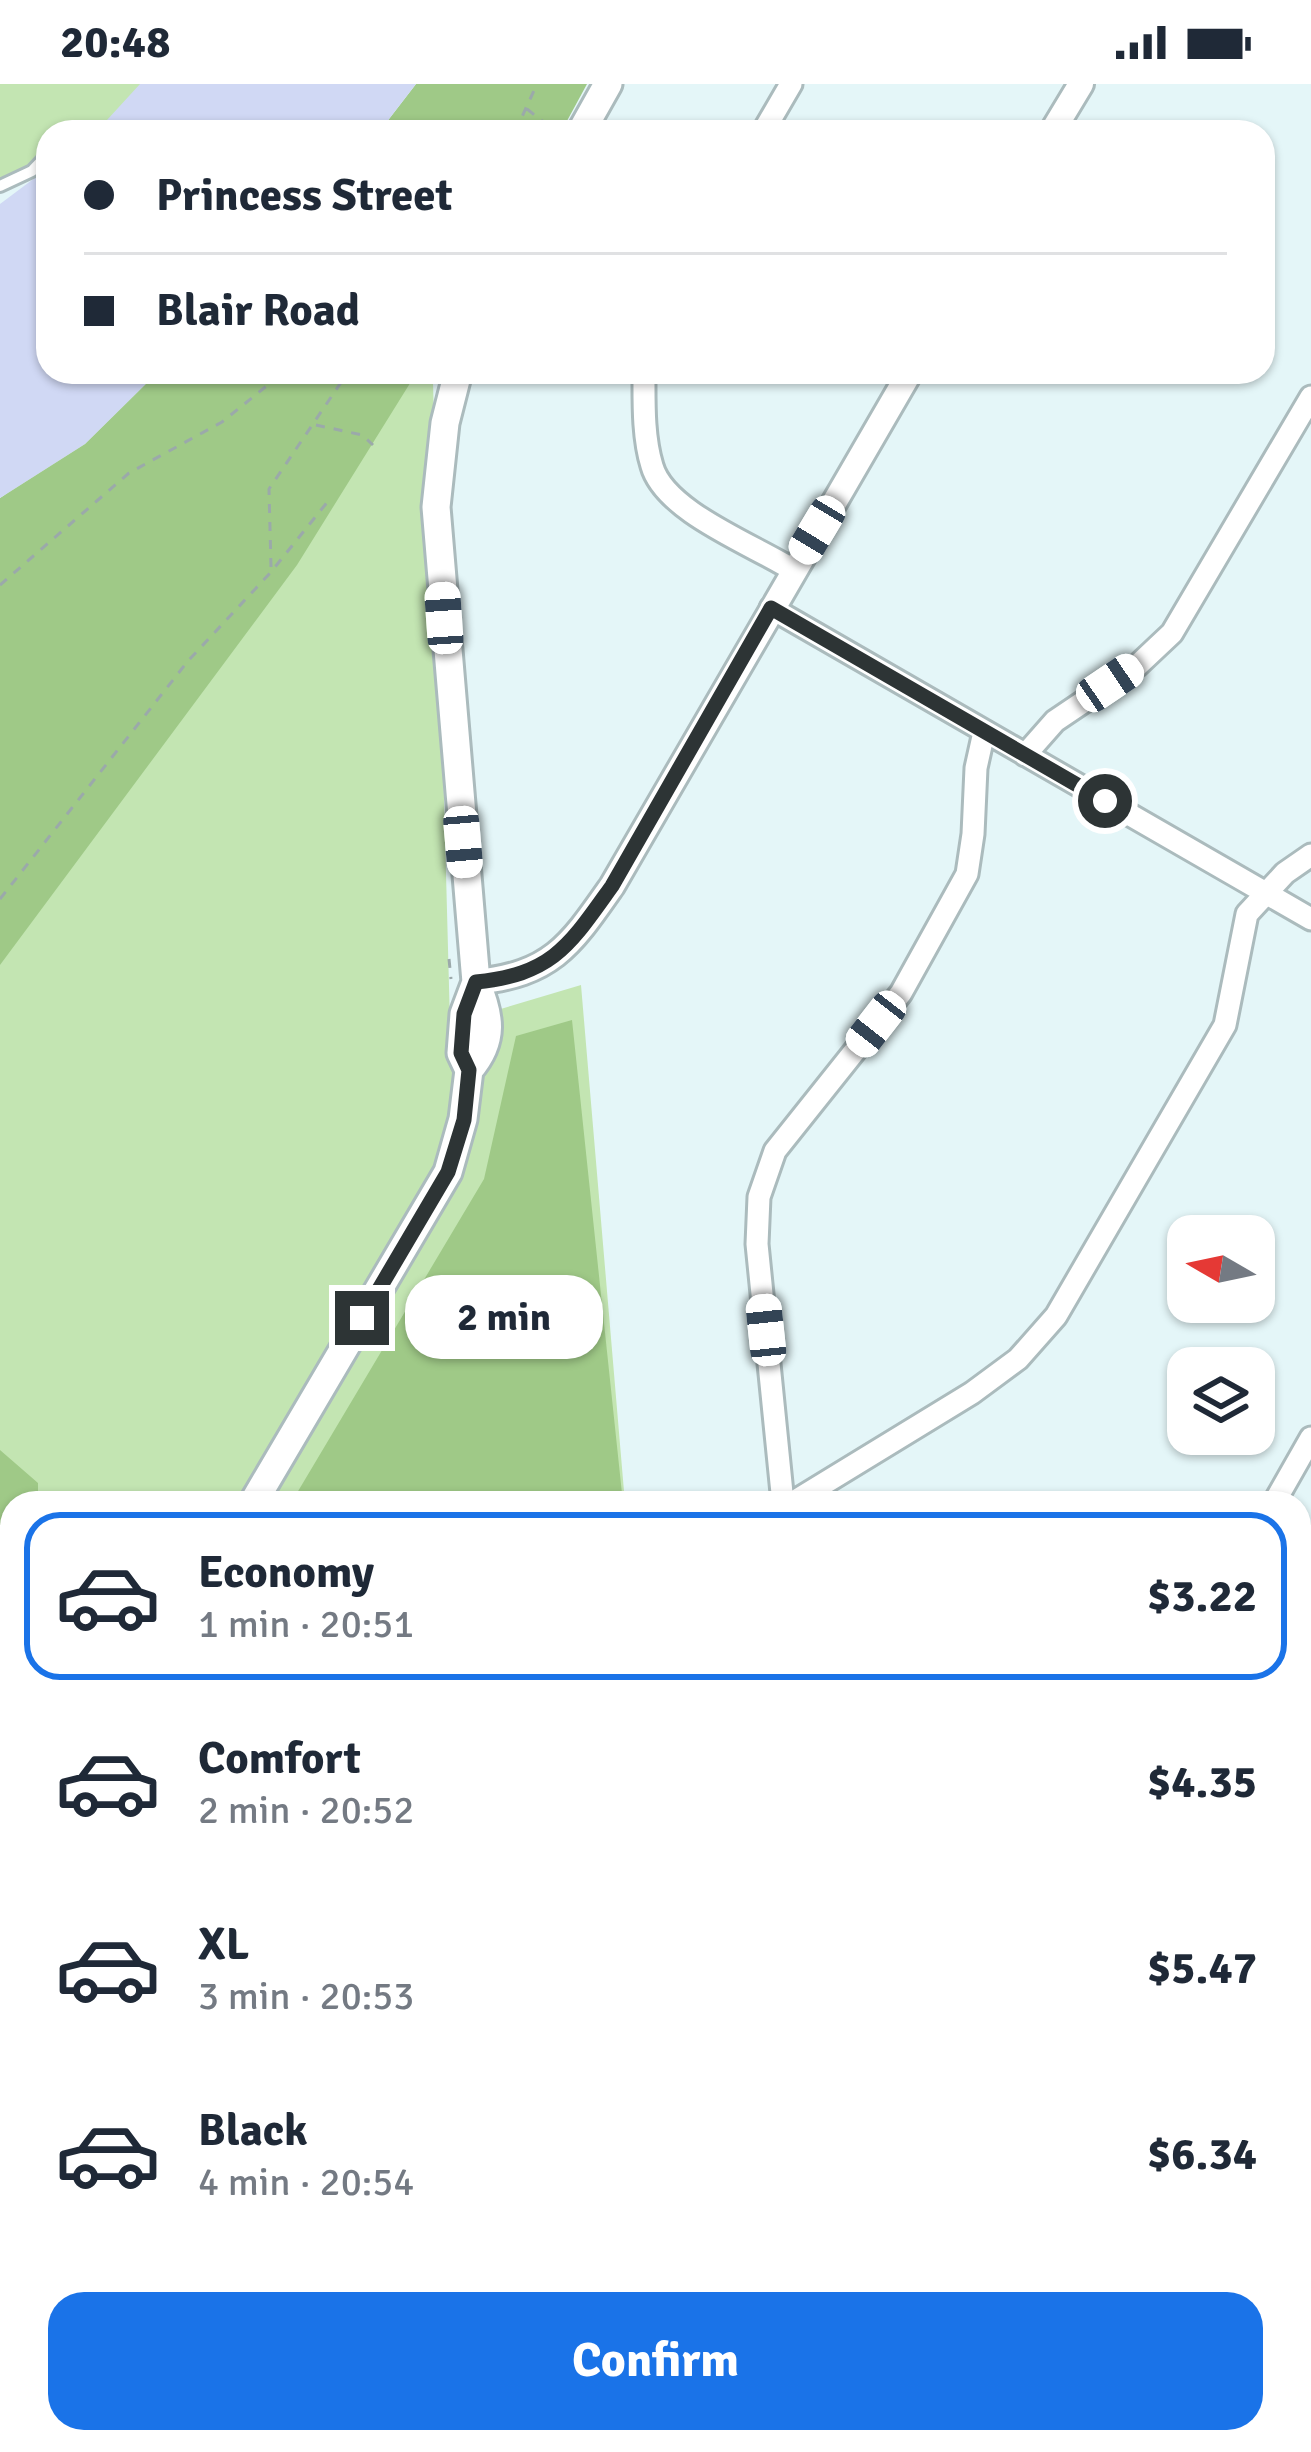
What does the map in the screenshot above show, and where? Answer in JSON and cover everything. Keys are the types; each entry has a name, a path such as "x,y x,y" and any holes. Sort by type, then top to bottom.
{"main road":[{"path":"588,120 608,84"},
{"path":"260,1491 448,1172 464,1120 469,1070 484,1052 488,1012 476,982 436,507 445,423 455,384"}],"street":[{"path":"770,120 790,84"},
{"path":"1059,120 1081,84"},
{"path":"645,384 652,466 662,487 689,510 794,570"},
{"path":"476,982 542,967 591,916 903,384"},
{"path":"1025,755 1055,721 1138,665 1172,633 1311,397"},
{"path":"771,608 1311,919"},
{"path":"782,1491 757,1244 759,1197 775,1151 901,992 967,874 976,768 984,732"},
{"path":"812,1491 972,1393 1018,1359 1056,1316 1225,1025 1246,914 1311,855"},
{"path":"1281,1491 1311,1438"}],"lane":[{"path":"0,186 36,168"}],"path":[{"path":"520,120 537,84"},
{"path":"526,108 541,120"},
{"path":"0,586 129,472 221,422 269,384"},
{"path":"271,572 269,490 341,384"},
{"path":"315,425 362,435 373,445"},
{"path":"0,899 188,661 271,572 328,500"}],"green space":[{"path":"0,84 142,84 114,120 36,120 36,174 0,187"},
{"path":"416,84 587,84 568,120 388,120"},
{"path":"134,384 433,384 450,1024 581,985 624,1491 0,1491 0,499"},
{"path":"146,384 410,384 297,565 0,965 0,498 85,444"},
{"path":"572,1020 622,1491 298,1491 484,1179 516,1036"},
{"path":"0,1450 38,1483 38,1491 0,1491"}],"water":[{"path":"140,84 416,84 388,120 107,120"},
{"path":"36,177 36,384 146,384 85,444 0,498 0,204"}],"route":[{"path":"362,1318 448,1172 464,1120 469,1070 461,1053 464,1014 476,982 542,967 591,916 771,608 1105,801"}]}
